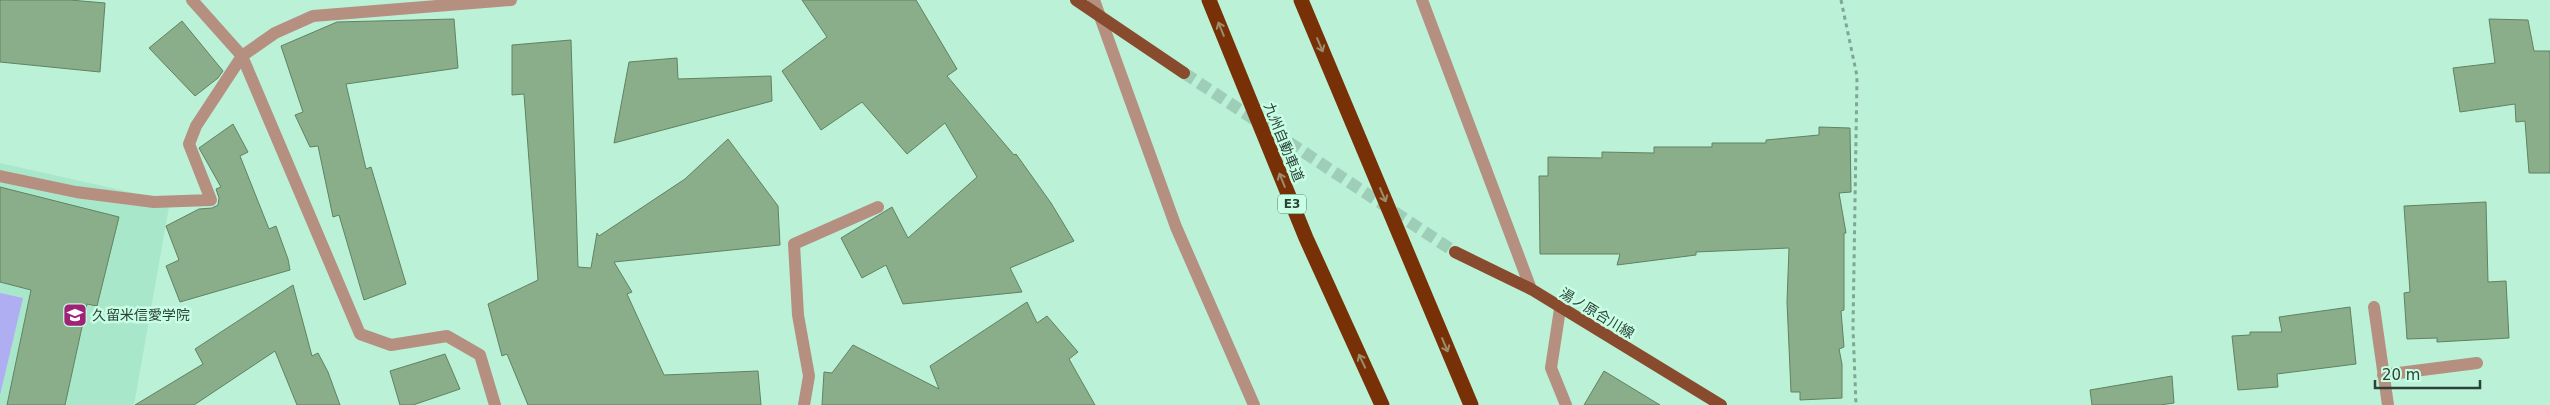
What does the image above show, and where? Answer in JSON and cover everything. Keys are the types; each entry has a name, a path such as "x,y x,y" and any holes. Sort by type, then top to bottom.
{"highway":[{"name":"九州自動車道","path":"1209,0 1306,238 1382,405"},
{"path":"1301,0 1471,405"}],"main road":[{"path":"1076,0 1184,73"},
{"name":"湯ノ原合川線","path":"1455,252 1531,289 1721,405"}],"street":[{"path":"192,0 242,56 360,334 391,345 447,336 480,355 495,405"},
{"path":"0,176 76,192 154,202 211,200 189,144 196,126 242,56 275,33 313,16 511,0"},
{"path":"1094,0 1176,227 1254,405"},
{"path":"1422,0 1531,289"},
{"path":"804,405 809,376 798,315 794,244 878,208"},
{"path":"2374,307 2388,405"},
{"path":"1560,308 1552,368 1566,405"},
{"path":"2383,375 2477,364"}],"path":[{"path":"1841,0 1857,76 1853,328 1856,405"}],"shaded area":[{"name":"久留米信愛学院","path":"0,163 170,201 134,405 0,405"},
{"path":"0,293 23,298 0,395"}],"building":[{"path":"0,0 70,0 105,3 100,72 0,62"},
{"path":"802,0 916,0 957,69 947,76 1014,155 1016,154 1051,203 1074,241 1010,268 1022,292 903,304 886,265 862,278 841,238 892,207 908,238 977,177 945,123 907,154 862,102 821,130 782,71 827,37"},
{"path":"454,19 458,68 346,84 366,169 371,167 406,284 364,300 339,215 333,217 318,146 310,147 295,115 303,112 281,46 337,22"},
{"path":"2489,19 2528,20 2534,51 2550,51 2550,173 2529,173 2525,121 2516,122 2515,104 2460,112 2453,68 2495,63"},
{"path":"182,21 223,71 218,78 195,96 149,48"},
{"path":"571,40 578,267 591,268 597,233 599,236 685,179 728,139 778,206 780,245 614,262 632,292 627,294 664,375 758,371 761,405 528,405 507,354 502,356 488,304 538,280 524,94 512,95 512,45"},
{"path":"677,58 678,79 771,76 772,101 614,143 629,62"},
{"path":"233,124 248,152 240,156 269,229 276,226 290,270 180,302 166,266 179,260 166,226 199,209 212,208 218,205 219,198 216,189 221,187 199,148"},
{"path":"1819,127 1850,128 1851,192 1839,193 1846,233 1844,233 1844,310 1841,311 1844,347 1839,349 1842,364 1842,398 1800,400 1800,392 1791,392 1787,302 1789,248 1696,252 1696,255 1617,265 1620,254 1540,254 1539,176 1548,176 1548,157 1602,158 1602,152 1654,153 1654,147 1712,147 1712,143 1766,143 1766,140 1819,135"},
{"path":"0,187 119,217 97,306 87,304 65,405 7,405 31,290 0,282"},
{"path":"2486,202 2488,282 2506,281 2509,338 2437,342 2437,338 2407,339 2404,293 2410,292 2404,206"},
{"path":"293,285 312,356 318,353 328,372 340,405 297,405 275,351 194,405 135,405 203,364 195,349"},
{"path":"1027,302 1037,323 1047,316 1078,352 1069,359 1095,405 822,405 824,372 832,373 853,345 939,389 930,366"},
{"path":"2350,307 2356,364 2277,374 2278,387 2238,390 2232,336 2250,335 2250,332 2282,332 2279,317"},
{"path":"445,354 460,389 413,405 400,405 390,371"},
{"path":"1604,371 1660,405 1584,405"},
{"path":"2172,376 2174,403 2160,405 2092,405 2090,390"}],"tunnel":[{"path":"1184,73 1455,252"}],"place":[{"name":"久留米信愛学院","path":"75,315"}]}
